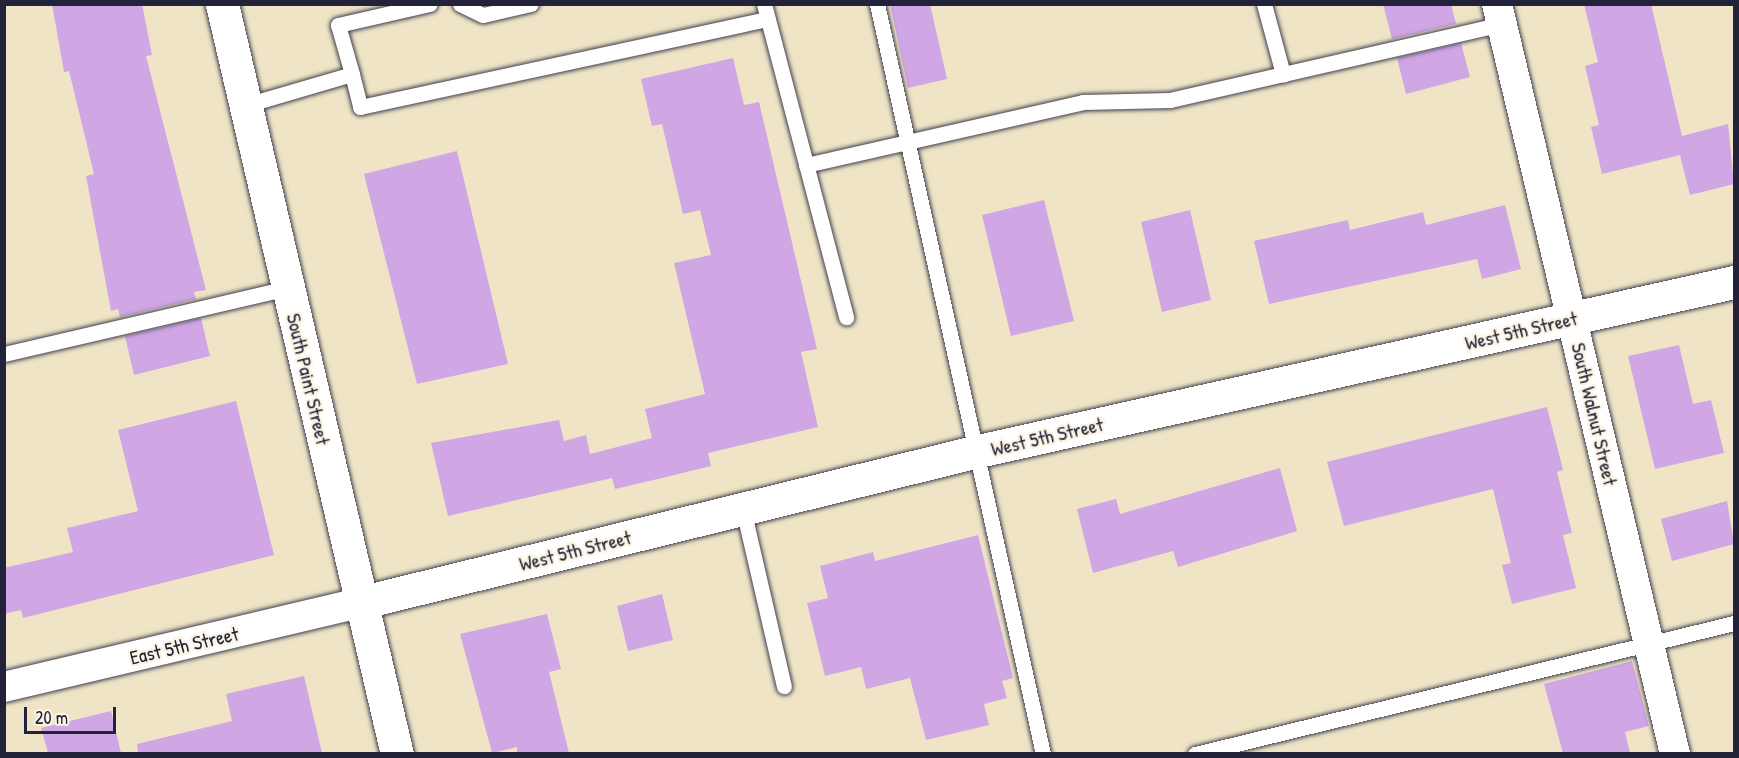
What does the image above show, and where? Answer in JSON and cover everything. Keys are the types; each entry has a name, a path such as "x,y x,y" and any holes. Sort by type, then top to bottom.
{"street":[{"name":"South Paint Street","path":"222,4 397,753"},
{"name":"South Walnut Street","path":"1499,14 1675,753"},
{"name":"West 5th Street","path":"363,602 974,452 1734,282"},
{"name":"East 5th Street","path":"4,687 363,602"}],"lane":[{"path":"430,4 338,25 360,107 766,12 846,317"},
{"path":"460,4 483,15 531,4"},
{"path":"877,4 909,141 974,452 1043,753"},
{"path":"1264,4 1283,74"},
{"path":"806,165 1083,102 1170,100 1283,74 1499,14"},
{"path":"246,105 352,74"},
{"path":"4,354 288,288"},
{"path":"743,509 784,686"},
{"path":"1195,753 1734,623"}],"building":[{"path":"52,4 142,4 152,55 146,56 206,290 194,292 196,299 120,317 118,309 111,311 86,176 94,174 69,71 64,72"},
{"path":"890,4 930,4 947,79 908,88"},
{"path":"1383,4 1451,4 1456,24 1392,39"},
{"path":"1584,4 1651,4 1682,136 1728,124 1734,184 1690,195 1680,155 1602,174 1591,127 1599,125 1585,66 1598,62"},
{"path":"1461,43 1470,77 1406,94 1397,58"},
{"path":"733,58 744,105 759,102 817,349 801,352 818,427 708,453 711,466 662,478 615,489 612,478 448,516 431,443 559,420 564,441 586,435 590,454 652,438 645,409 705,394 674,263 711,255 700,210 683,214 662,124 652,126 641,79"},
{"path":"457,151 508,364 417,384 364,174"},
{"path":"1044,200 1074,321 1011,336 982,215"},
{"path":"1505,205 1521,269 1482,279 1477,259 1269,304 1254,241 1348,220 1350,230 1423,212 1426,225"},
{"path":"1190,210 1211,300 1162,312 1141,222"},
{"path":"201,318 210,356 134,375 125,336"},
{"path":"1679,345 1693,404 1711,400 1724,453 1655,469 1628,356"},
{"path":"236,401 274,555 23,618 21,610 4,614 4,568 73,552 67,528 138,511 118,430"},
{"path":"1547,407 1563,470 1557,472 1572,533 1563,535 1576,588 1512,604 1502,565 1511,563 1493,489 1344,526 1327,462"},
{"path":"1280,468 1297,531 1178,567 1173,551 1093,573 1077,509 1116,499 1120,514"},
{"path":"1727,501 1734,544 1672,561 1661,519"},
{"path":"978,535 1013,678 1002,681 1007,698 984,704 989,725 926,740 910,678 866,689 861,667 825,676 807,603 828,598 820,566 873,552 875,561"},
{"path":"662,594 673,640 628,651 617,606"},
{"path":"547,614 561,669 549,672 569,753 517,753 517,747 492,753 460,634"},
{"path":"1632,661 1649,726 1625,732 1630,753 1563,753 1544,684"},
{"path":"304,676 322,753 138,753 137,744 232,721 226,694"},
{"path":"111,711 121,753 48,753 41,728"}]}
